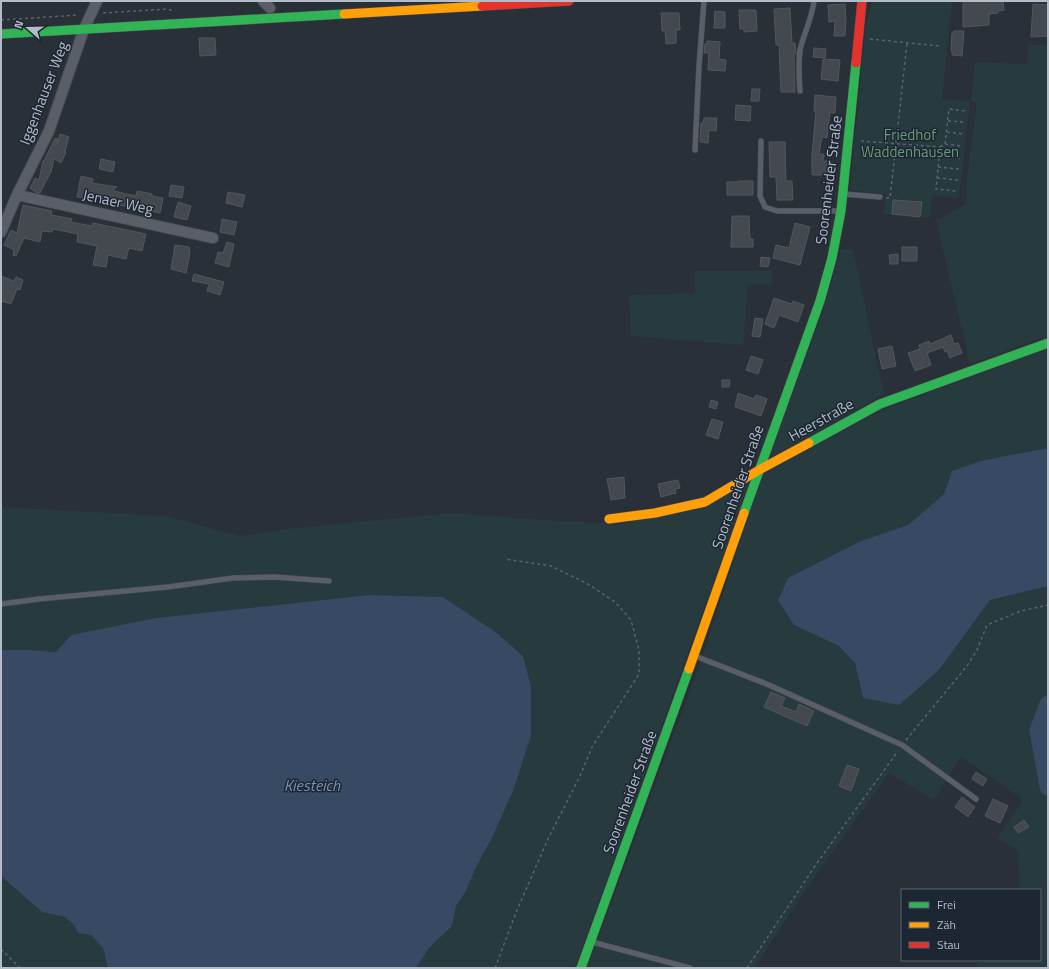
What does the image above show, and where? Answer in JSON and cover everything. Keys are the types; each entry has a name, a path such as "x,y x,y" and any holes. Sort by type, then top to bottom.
{"main road":[{"path":"1,34 569,1"},
{"name":"Soorenheider Straße","path":"581,968 820,301 832,258 841,212 862,1"},
{"name":"Heerstraße","path":"609,519 655,513 705,502 759,470 880,404 1048,343"}],"street":[{"name":"Iggenhauser Weg","path":"1,232 17,195 49,131 84,29 97,1"},
{"name":"Jenaer Weg","path":"17,195 214,238"}],"lane":[{"path":"695,150 704,1"},
{"path":"800,91 798,66 800,51 804,34 811,17 814,1"},
{"path":"761,141 760,196 765,207 777,212 841,212"},
{"path":"843,194 880,197"},
{"path":"1,604 233,578 275,577 329,581"},
{"path":"694,656 769,685 902,746 976,799"},
{"path":"591,941 690,968"}],"path":[{"path":"1,20 92,14"},
{"path":"858,38 940,46"},
{"path":"880,197 890,198 907,43"},
{"path":"946,144 949,109 966,111"},
{"path":"948,121 964,122"},
{"path":"947,132 963,134"},
{"path":"849,140 896,144 940,146 946,144 962,146"},
{"path":"940,146 936,189 956,191"},
{"path":"939,156 961,158"},
{"path":"938,167 959,169"},
{"path":"937,178 958,180"},
{"path":"495,968 517,910 548,839 580,776 592,747 639,674 639,650 630,620 615,602 588,584 551,566 505,559"},
{"path":"747,968 817,863 902,746 967,666 977,650 986,625 1021,611 1048,605"},
{"path":"1,949 20,968"}],"green space":[{"name":"Friedhof Waddenhausen","path":"873,1 952,1 942,99 970,101 959,198 932,196 930,218 884,214 886,194 850,190 866,24"},
{"path":"1028,45 1048,45 1048,336 970,364 936,221 967,203 967,176 977,102 971,102 975,62 1027,64"},
{"path":"853,249 884,394 769,458 825,305 841,250"},
{"path":"695,271 772,271 772,284 748,285 743,345 631,336 629,295 695,293"},
{"path":"1048,349 1048,448 952,471 944,494 908,525 861,541 794,625 839,646 855,663 863,698 939,670 990,600 1048,586 1048,968 975,968 978,961 1041,961 1041,889 1019,889 1018,851 997,838 1022,802 1021,798 961,757 934,800 889,773 809,885 754,968 587,968 701,661 762,475 884,409"},
{"path":"750,480 575,968 416,968 429,948 452,926 456,906 466,891 513,791 531,736 523,656 497,633 443,597 369,595 156,618 71,635 56,652 1,650 1,507 167,516 239,536 295,528 452,513 623,524"},
{"path":"1,876 42,912 65,917 74,925 78,933 91,935 103,948 108,968 1,968"}],"water":[{"path":"1048,448 1048,586 990,600 939,670 899,705 863,698 855,663 839,646 794,625 778,600 788,578 861,541 908,525 944,494 952,471 981,461"},
{"name":"Kiesteich","path":"369,595 443,597 497,633 523,656 531,687 531,736 513,791 466,891 456,906 452,926 429,948 416,968 108,968 103,948 91,935 78,933 74,925 65,917 42,912 1,876 1,650 56,652 71,635 156,618"}],"building":[{"path":"963,1 1003,1 1004,10 998,11 998,13 989,14 989,25 963,27"},
{"path":"845,4 845,36 834,36 835,21 829,22 828,5"},
{"path":"1033,4 1048,5 1048,36 1031,37"},
{"path":"790,8 792,43 795,43 796,54 794,55 795,92 781,92 779,45 776,45 774,9"},
{"path":"739,10 756,10 757,31 744,32 744,29 740,29"},
{"path":"715,11 725,12 725,28 714,28"},
{"path":"661,13 679,13 680,30 676,30 676,43 666,44 665,31 662,31"},
{"path":"954,31 964,31 962,56 952,55 952,33"},
{"path":"199,38 215,38 216,55 200,56"},
{"path":"707,41 720,42 719,59 726,60 725,71 708,70 709,53 704,53 705,44 707,44"},
{"path":"814,48 826,49 825,58 813,57"},
{"path":"823,59 840,60 838,81 821,79"},
{"path":"752,89 760,89 759,101 751,101"},
{"path":"815,95 836,97 835,113 830,112 827,138 822,137 819,154 824,154 823,161 832,161 832,173 822,173 822,175 812,175 812,154 816,111 814,111"},
{"path":"736,105 751,106 750,121 735,120"},
{"path":"704,118 717,118 716,131 709,130 708,143 700,142 701,123 703,123"},
{"path":"60,134 69,137 66,152 61,163 54,159 51,172 40,193 37,193 30,188 35,178 39,180 43,161 55,138 58,139 57,144"},
{"path":"769,142 785,142 786,181 792,181 793,200 777,200 776,177 770,177"},
{"path":"101,159 115,162 113,172 99,169"},
{"path":"81,176 93,179 92,183 117,187 114,191 136,196 137,191 163,198 160,213 99,201 101,194 89,199 77,197"},
{"path":"753,181 753,195 727,195 727,182"},
{"path":"171,185 184,187 182,198 169,196"},
{"path":"228,192 245,195 242,207 226,203"},
{"path":"893,200 922,202 920,217 892,214"},
{"path":"178,202 191,206 187,220 174,217"},
{"path":"23,205 52,211 51,215 72,219 71,222 92,226 93,223 146,234 142,251 129,248 126,259 108,255 106,267 93,265 97,246 77,242 78,234 53,229 52,232 42,231 40,242 24,238 16,256 13,255 14,250 4,245 11,230 17,233"},
{"path":"732,216 749,216 750,239 753,239 753,247 731,247"},
{"path":"222,219 237,222 234,235 220,232"},
{"path":"795,223 810,227 800,265 773,258 776,245 789,248"},
{"path":"227,242 234,244 229,267 215,263 218,252 223,253"},
{"path":"175,245 189,247 190,253 186,273 171,269"},
{"path":"902,247 917,247 917,261 902,261"},
{"path":"898,254 898,264 890,264 889,255"},
{"path":"761,257 770,258 768,267 760,266"},
{"path":"194,274 224,282 220,295 207,291 209,284 192,281"},
{"path":"1,276 14,281 16,277 23,280 20,290 17,289 11,304 1,301"},
{"path":"774,298 792,304 793,301 804,305 798,322 779,315 774,328 765,324"},
{"path":"755,318 763,319 760,337 752,336"},
{"path":"951,335 954,344 958,343 962,353 950,358 947,351 945,352 943,347 927,353 931,365 915,371 908,353 920,349 919,345 929,341 930,344"},
{"path":"892,346 896,366 882,369 878,349"},
{"path":"751,356 763,360 758,374 746,370"},
{"path":"722,380 730,380 729,387 722,387"},
{"path":"738,393 754,399 756,395 767,399 761,416 735,407"},
{"path":"711,400 718,402 716,409 709,407"},
{"path":"712,419 723,422 718,439 706,435"},
{"path":"624,477 625,498 611,500 607,479"},
{"path":"678,480 680,488 675,489 676,493 661,497 658,484"},
{"path":"771,692 785,698 781,706 796,712 799,704 814,711 807,726 764,707"},
{"path":"847,765 859,769 851,791 839,786"},
{"path":"976,772 987,779 983,786 972,779"},
{"path":"962,797 975,807 968,817 955,807"},
{"path":"993,799 1008,806 1000,823 985,816"},
{"path":"1024,820 1029,827 1018,833 1014,827"}],"waterway":[{"path":"1048,704 1038,730 1048,787"}],"traffic: fast":[{"path":"1,34 344,14"},
{"path":"744,513 820,301 832,258 841,211 856,63"},
{"path":"809,443 880,404 1048,343"},
{"path":"581,968 689,669"}],"traffic: slow":[{"path":"344,14 482,6"},
{"path":"609,519 655,513 705,502 809,443"},
{"path":"689,669 744,513"}],"traffic: jam":[{"path":"482,6 569,1"},
{"path":"856,63 862,1"}]}
